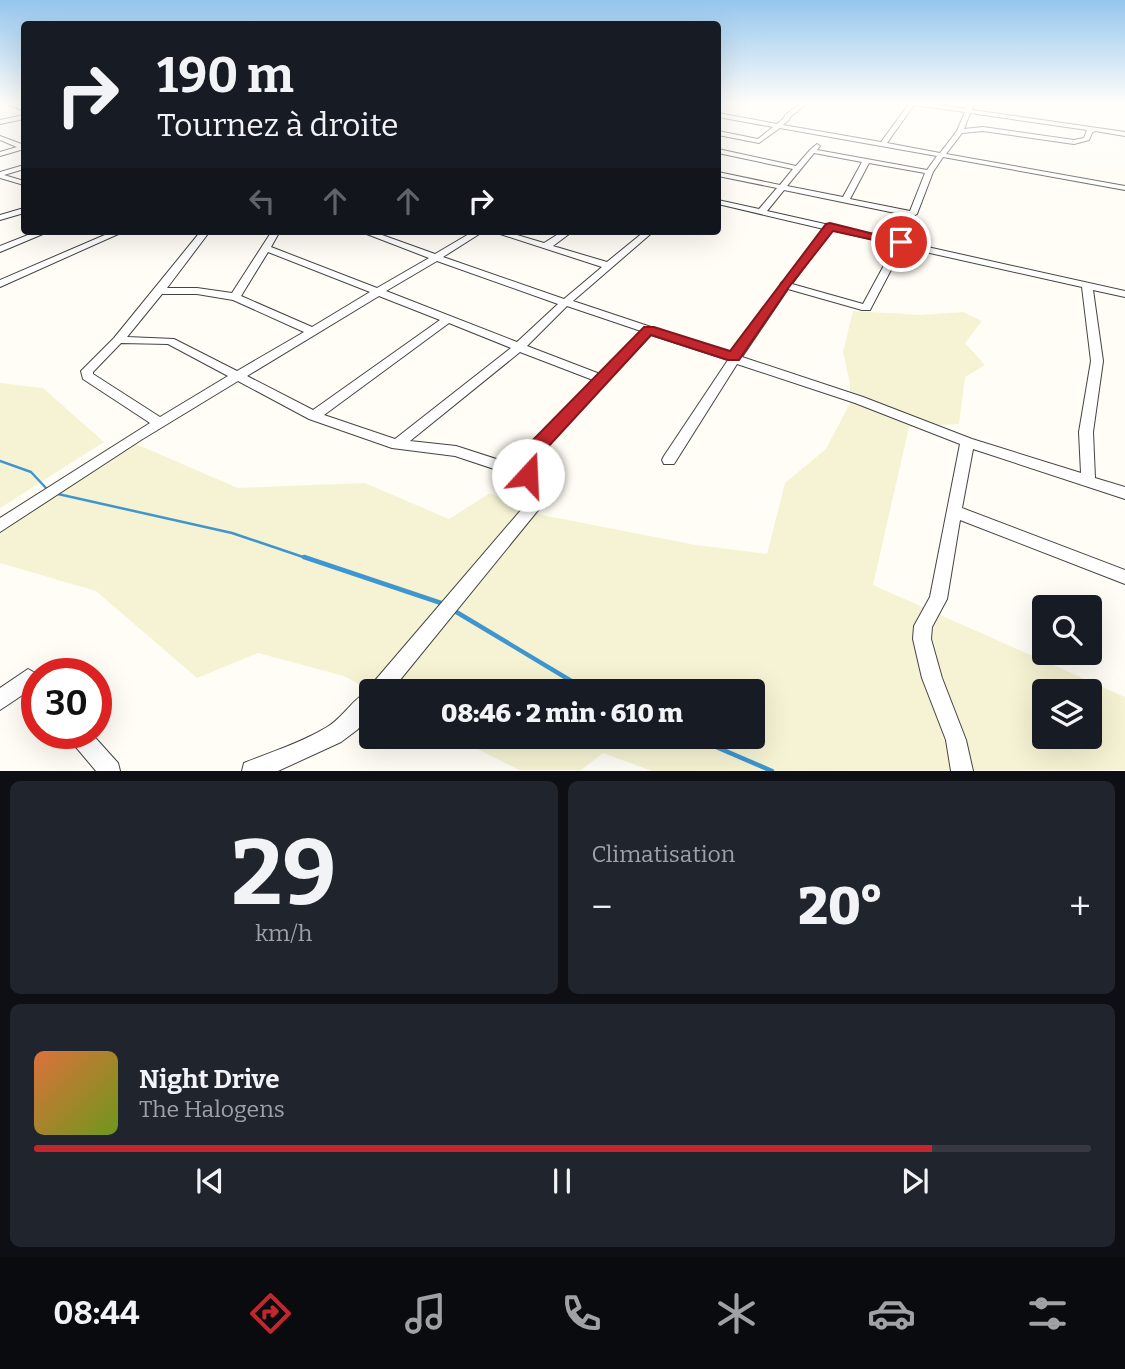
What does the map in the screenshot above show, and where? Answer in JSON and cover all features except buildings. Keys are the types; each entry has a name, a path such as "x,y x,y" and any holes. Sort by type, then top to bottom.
{"street":[{"path":"0,138 21,146"},
{"path":"744,138 759,141 763,138"},
{"path":"761,212 779,188 811,156 812,150 826,138"},
{"path":"851,138 1125,188"},
{"path":"883,144 887,138"},
{"path":"784,285 866,308 901,242 899,221 913,214 929,172 955,138"},
{"path":"1046,138 1074,142 1087,138"},
{"path":"0,154 21,148"},
{"path":"812,150 929,172"},
{"path":"721,152 797,168"},
{"path":"845,200 867,160"},
{"path":"0,175 21,168"},
{"path":"0,175 21,182"},
{"path":"721,175 913,214"},
{"path":"721,203 1125,294"},
{"path":"0,218 21,211"},
{"path":"669,460 734,357 784,285 830,227"},
{"path":"0,249 36,235"},
{"path":"0,285 112,235"},
{"path":"160,423 87,376 89,366 118,340 203,235"},
{"path":"235,297 274,235"},
{"path":"385,235 437,257 566,302 859,400 967,442 1125,493"},
{"path":"0,526 160,423 473,235"},
{"path":"509,235 607,265"},
{"path":"546,246 563,235"},
{"path":"397,445 519,347 607,265 645,235"},
{"path":"266,248 601,379"},
{"path":"1087,285 1097,361 1086,432 1088,481"},
{"path":"159,291 197,290 235,297 314,331"},
{"path":"314,416 448,319"},
{"path":"389,679 534,505 535,497 524,464 526,458 649,330"},
{"path":"118,340 170,341 314,416 397,445 456,450 528,475"},
{"path":"962,771 956,740 932,678 922,639 923,626 939,599 967,442"},
{"path":"954,511 1125,577"},
{"path":"0,699 21,684"},
{"path":"252,771 334,734 359,713"},
{"path":"89,749 106,769"}],"shaded area":[{"path":"853,311 921,315 963,312 982,321 965,343 985,365 965,377 959,424 909,427 873,585 1032,656 1032,665 1053,665 1084,679 1032,679 1032,749 1102,749 1102,687 1125,697 1125,770 652,771 603,753 581,770 519,770 478,749 765,749 765,679 359,679 359,684 344,676 258,653 197,678 96,591 0,563 0,528 129,441 238,488 365,483 449,519 490,493 542,515 696,545 767,554 785,483 826,449 850,403 850,384 843,352"},
{"path":"0,383 43,388 104,442 0,508"}],"waterway":[{"path":"0,461 31,472 46,488"},
{"path":"58,494 232,533 309,559"},
{"path":"304,557 441,603"},
{"path":"453,610 568,679"},
{"path":"721,749 772,771"}],"route":[{"path":"528,475 524,464 526,458 649,330 734,357 784,285 830,227 901,242"}]}
